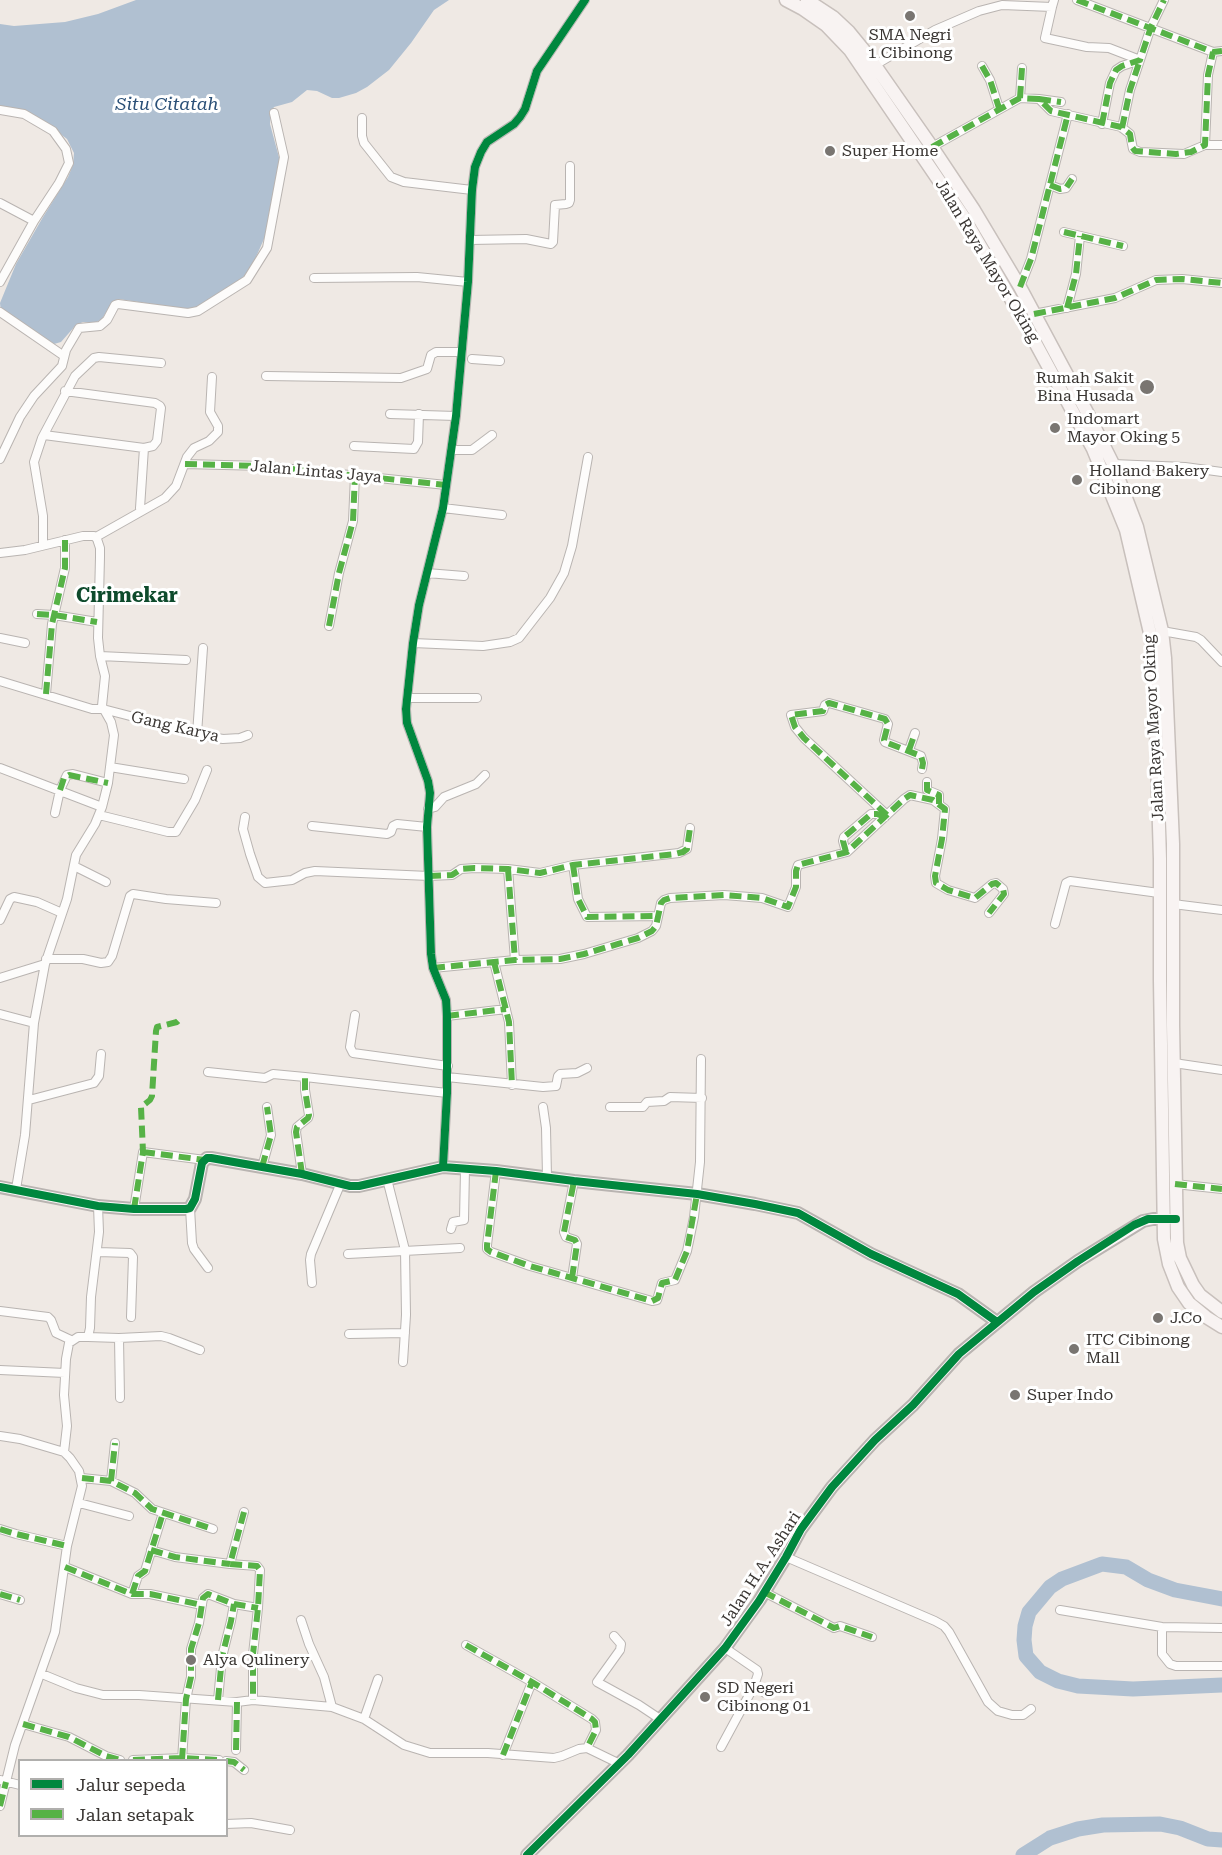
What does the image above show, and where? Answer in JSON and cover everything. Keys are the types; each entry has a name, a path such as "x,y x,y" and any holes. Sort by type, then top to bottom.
{"main road":[{"name":"Jalan Raya Mayor Oking","path":"786,0 821,21 850,50 963,216 1041,339 1113,464 1137,527 1162,631 1167,700 1173,904 1167,1037 1174,1064 1175,1184 1169,1220 1188,1276 1200,1294 1222,1312"},
{"name":"Jalan Raya Mayor Oking","path":"807,0 840,23 875,65 933,147 1020,287 1034,314 1041,339 1102,469 1122,519 1132,551 1150,633 1154,663 1159,893 1167,1037 1169,1220 1167,1254 1173,1276 1189,1303 1222,1327"},
{"path":"1159,820 1172,819"}],"street":[{"path":"443,1167 448,1066 447,1016 446,1000 433,968 430,941 427,827 430,793 428,781 407,723 413,643 419,605 443,508 466,357 472,190 475,167 487,142 514,124 520,117 525,109 537,71 585,0"},
{"path":"1077,0 1218,52 1208,73 1205,146"},
{"path":"1122,128 1130,90 1151,27 1164,0"},
{"path":"875,65 935,30 985,9 1002,5 1053,3 1045,38 1087,47 1111,49 1140,60"},
{"path":"1102,124 1110,83 1116,70 1140,60"},
{"path":"982,66 990,80 999,108"},
{"path":"1020,98 1022,68"},
{"path":"933,147 1020,98 1061,102"},
{"path":"1039,99 1049,110 1122,128 1130,134 1133,149 1140,152 1184,154 1205,146 1222,145"},
{"path":"0,110 24,114 42,123 58,137 68,154 69,163 0,282"},
{"path":"0,459 20,417 34,396 59,370 79,328 100,326 107,320 115,305 122,304 193,312 234,290 247,280 267,248 284,157 274,113"},
{"path":"1020,287 1031,259 1068,114"},
{"path":"362,118 364,143 391,177 404,182 472,190"},
{"path":"470,240 526,238 551,244 554,242 555,205 566,204 570,200 570,166"},
{"path":"1050,185 1060,189 1066,188 1072,179"},
{"path":"0,202 34,221"},
{"path":"1064,232 1123,246"},
{"path":"1067,308 1076,274 1080,236"},
{"path":"314,278 417,277 468,282"},
{"path":"1034,314 1115,298 1161,279 1222,283"},
{"path":"0,312 64,356"},
{"path":"266,376 401,378 427,369 431,356 435,352 500,361"},
{"path":"43,545 42,507 34,467 36,452 65,391 75,376 96,357 161,363"},
{"path":"0,554 65,540 96,537 165,498 176,486 184,464 194,448 209,441 218,432 218,426 210,412 212,377"},
{"path":"44,435 144,447 153,446 157,441 161,408 159,405 65,391"},
{"path":"390,414 456,416"},
{"path":"354,446 414,449 418,442 419,414"},
{"path":"451,450 472,450 492,435"},
{"path":"140,508 144,447"},
{"path":"413,643 483,646 504,644 518,639 550,598 567,567 588,457"},
{"name":"Jalan Lintas Jaya","path":"184,464 262,466 446,485"},
{"path":"1113,464 1185,467 1222,472"},
{"path":"329,626 339,573 353,521 355,475"},
{"path":"443,508 502,515"},
{"path":"16,1189 26,1135 34,1023 46,961 62,913 78,851 101,811 110,767 113,731 110,719 103,709 102,701 105,676 100,656 97,622 100,557 96,537"},
{"path":"46,694 49,640 65,568 65,540"},
{"path":"427,573 464,576"},
{"path":"37,614 97,622"},
{"path":"1162,631 1196,637 1222,662"},
{"path":"0,638 25,643"},
{"path":"197,734 203,648"},
{"path":"100,656 186,660"},
{"name":"Gang Karya","path":"0,681 92,709 103,709 197,734 223,739 248,735"},
{"path":"408,698 477,698"},
{"path":"886,816 815,749 795,726 791,715 823,711 825,705 829,704 875,716 887,721 885,742 921,756 923,763 921,769"},
{"path":"909,750 915,733"},
{"path":"110,767 184,780"},
{"path":"0,768 60,790 101,811 168,832 176,832 195,800 207,770"},
{"path":"55,813 65,776 71,774 108,783"},
{"path":"428,809 435,807 444,797 476,784 485,775"},
{"path":"927,782 927,790 939,795 939,804"},
{"path":"433,968 515,960 560,959 638,938 652,931 656,926 661,903 670,898 748,896 773,901 788,907 796,887 798,866 846,852 910,795 924,797 945,809 935,876 936,883 948,890 975,898 996,883 1003,889 1004,894 989,914"},
{"path":"846,852 844,837 871,814 886,816"},
{"path":"245,817 243,829 250,854 258,877 265,883 292,880 315,871 429,876 453,875 463,869 508,869 536,873 573,865 682,852 688,846 690,828"},
{"path":"312,826 387,834 397,824 427,827"},
{"path":"573,865 578,899 586,917 658,916"},
{"path":"74,866 106,882"},
{"path":"508,869 515,960"},
{"path":"1055,924 1066,883 1070,881 1159,893"},
{"path":"0,978 46,961 83,959 101,963 108,962 112,956 130,896 133,894 216,903"},
{"path":"0,920 10,899 14,897 37,902 62,913"},
{"path":"1173,904 1222,910"},
{"path":"494,962 511,1038 512,1085"},
{"path":"447,1016 506,1009"},
{"path":"0,1014 34,1023"},
{"path":"355,1015 350,1047 353,1053 448,1066"},
{"path":"29,1100 94,1083 99,1076 101,1054"},
{"path":"496,1171 487,1249 530,1266 652,1301 657,1300 662,1282 675,1282 687,1251 700,1162 701,1059"},
{"path":"1174,1064 1222,1070"},
{"path":"447,1077 543,1087 554,1086 560,1074 577,1073 587,1068"},
{"path":"208,1072 262,1078 273,1074 447,1093"},
{"path":"302,1174 296,1132 297,1127 309,1115 305,1077"},
{"path":"610,1107 643,1107 647,1102 664,1101 670,1097 702,1098"},
{"path":"262,1167 271,1135 267,1107"},
{"path":"543,1107 547,1177"},
{"path":"134,1209 143,1152 205,1160 216,1158 302,1174 340,1185 359,1186 443,1167 697,1194 798,1213 871,1254 958,1294 997,1322"},
{"path":"205,1160 201,1166 195,1199 190,1208 192,1243 208,1268"},
{"path":"452,1229 453,1222 464,1220 465,1169"},
{"path":"387,1179 405,1250 405,1333 402,1362"},
{"path":"572,1278 577,1244 564,1233 574,1181"},
{"path":"1175,1184 1222,1189"},
{"path":"312,1283 311,1254 340,1185"},
{"path":"0,1187 98,1206 134,1209 183,1210 190,1208"},
{"path":"88,1337 98,1252 98,1206"},
{"name":"Jalan H.A. Ashari","path":"527,1855 620,1764 725,1648 765,1592 801,1529 832,1487 913,1405 959,1354 1061,1273 1134,1225 1148,1219 1169,1220"},
{"path":"348,1254 460,1248"},
{"path":"98,1252 130,1253 133,1257 131,1317"},
{"path":"0,1311 48,1317 56,1333 71,1340"},
{"path":"349,1334 405,1333"},
{"path":"64,1452 67,1426 64,1395 65,1373 68,1345 71,1340 78,1337 161,1336 200,1350"},
{"path":"119,1338 120,1398"},
{"path":"0,1370 65,1373"},
{"path":"0,1436 20,1438 64,1452 82,1478 79,1503 67,1546 57,1628 3,1781 0,1806"},
{"path":"111,1481 115,1443"},
{"path":"82,1478 111,1481 128,1488 148,1507 213,1529"},
{"path":"79,1503 129,1516"},
{"path":"230,1564 244,1512"},
{"path":"132,1594 138,1576 145,1571 163,1513"},
{"path":"0,1528 67,1546"},
{"path":"151,1550 175,1557 257,1566 260,1570 253,1654 253,1700"},
{"path":"786,1557 944,1626 988,1702 998,1711 1012,1715 1023,1715 1031,1709"},
{"path":"65,1567 132,1594 150,1594 201,1605"},
{"path":"765,1592 834,1629 840,1626 872,1637"},
{"path":"0,1594 20,1600"},
{"path":"182,1759 186,1699 191,1677 191,1647 199,1623 203,1598 208,1594 234,1604 258,1608"},
{"path":"218,1700 222,1657 234,1604"},
{"path":"1060,1610 1162,1627 1222,1628"},
{"path":"301,1620 324,1677 332,1707"},
{"path":"1162,1627 1162,1654 1170,1664 1222,1666"},
{"path":"614,1636 621,1644 620,1650 597,1682 660,1719"},
{"path":"465,1645 532,1682 596,1722 596,1730 587,1748"},
{"path":"721,1747 754,1686 758,1674 757,1670 725,1648"},
{"path":"42,1674 76,1688 103,1695 139,1695 237,1702 253,1700 332,1707 364,1719 396,1741 430,1754 488,1753 554,1758 587,1748 620,1764"},
{"path":"364,1719 378,1679"},
{"path":"503,1755 532,1682"},
{"path":"754,1686 765,1693"},
{"path":"236,1750 237,1702"},
{"path":"23,1724 69,1737 114,1759"},
{"path":"228,1761 234,1762 244,1770"},
{"path":"3,1781 18,1785"},
{"path":"228,1824 260,1824 290,1830"}],"water":[{"name":"Situ Citatah","path":"136,0 449,0 434,10 389,70 367,87 339,98 307,90 292,102 274,107 270,124 280,161 267,232 253,264 241,280 195,308 118,299 111,304 102,319 95,323 83,322 76,325 61,342 54,344 1,311 0,303 16,264 68,177 73,165 74,153 67,139 39,118 0,109 0,24 14,26 65,22 98,14"}],"waterway":[{"path":"1222,1599 1175,1590 1148,1580 1126,1567 1102,1564 1062,1579 1050,1587 1029,1612 1024,1640 1026,1656 1040,1672 1058,1681 1078,1686 1133,1689 1222,1685"},
{"path":"1023,1855 1050,1838 1078,1829 1103,1825 1160,1824 1180,1828 1208,1839 1222,1840"}],"marked path":[{"path":"1077,0 1213,52 1222,51"},
{"path":"1102,124 1110,83 1116,70 1140,60 1151,27 1164,0"},
{"path":"932,147 1020,98 1039,99 1051,111 1121,127 1130,134 1135,151 1176,154 1191,152 1205,145 1208,75 1213,52"},
{"path":"1122,128 1130,90 1140,60"},
{"path":"982,66 990,80 999,108"},
{"path":"1020,98 1022,68"},
{"path":"1039,99 1061,102"},
{"path":"1020,287 1031,259 1068,114"},
{"path":"1050,185 1060,189 1066,188 1072,179"},
{"path":"1064,232 1123,246"},
{"path":"1067,308 1076,274 1080,236"},
{"path":"1034,314 1115,298 1156,280 1182,279 1222,283"},
{"path":"185,464 263,466 446,485"},
{"path":"329,626 339,573 353,521 355,475"},
{"path":"46,694 52,624 65,568 65,540"},
{"path":"37,614 97,622"},
{"path":"887,815 804,738 795,727 791,715 823,711 825,705 829,703 885,719 888,724 885,742 921,756 922,769"},
{"path":"909,750 915,733"},
{"path":"60,790 64,778 69,775 108,783"},
{"path":"927,782 927,790 939,795 939,804"},
{"path":"433,968 515,960 560,959 584,954 638,938 652,931 656,926 661,903 670,898 724,895 762,898 788,907 796,887 798,865 847,852 910,795 933,800 945,809 935,876 936,883 948,890 975,898 996,883 1003,889 1004,894 989,913"},
{"path":"846,852 844,837 871,814 885,817"},
{"path":"429,876 452,875 461,869 475,868 540,873 573,865 675,854 687,849 690,828"},
{"path":"573,865 578,899 587,917 658,916"},
{"path":"508,869 515,960"},
{"path":"494,962 509,1022 512,1085"},
{"path":"447,1016 506,1009"},
{"path":"134,1209 143,1152 141,1107 152,1096 156,1031 157,1027 177,1022 180,1019"},
{"path":"302,1174 296,1132 297,1127 309,1115 305,1077"},
{"path":"262,1167 271,1135 267,1107"},
{"path":"143,1152 205,1160"},
{"path":"496,1171 487,1249 530,1266 652,1301 658,1298 662,1283 675,1280 687,1251 697,1194"},
{"path":"572,1278 577,1244 575,1240 566,1237 564,1232 574,1181"},
{"path":"1175,1184 1222,1189"},
{"path":"111,1481 115,1443"},
{"path":"82,1478 111,1481 135,1493 152,1509 213,1529"},
{"path":"244,1512 230,1564 257,1566 260,1570 253,1654 253,1700"},
{"path":"132,1594 138,1576 145,1571 163,1513"},
{"path":"0,1529 67,1546"},
{"path":"151,1550 175,1557 230,1564"},
{"path":"65,1567 132,1594 150,1594 202,1605"},
{"path":"764,1592 834,1628 840,1626 872,1637"},
{"path":"0,1594 20,1600"},
{"path":"182,1759 186,1699 191,1677 191,1649 199,1623 203,1598 208,1594 234,1604 258,1608"},
{"path":"218,1700 222,1657 234,1604"},
{"path":"466,1645 592,1719 596,1730 587,1748"},
{"path":"503,1755 532,1682"},
{"path":"236,1750 237,1702"},
{"path":"23,1724 69,1737 116,1759"},
{"path":"158,1759 201,1759"},
{"path":"228,1761 234,1762 244,1770"},
{"path":"0,1806 6,1782"}],"cycle path":[{"path":"443,1167 447,1093 447,1016 446,1000 433,968 431,954 427,827 430,793 428,781 407,723 406,709 413,643 419,605 443,508 456,416 475,167 487,142 514,124 520,117 525,109 537,71 585,0"},
{"path":"0,1187 98,1206 186,1209 190,1208 195,1199 202,1163 207,1158 211,1158 302,1174 350,1186 359,1186 443,1167 697,1194 798,1213 871,1254 958,1294 997,1322"},
{"path":"527,1855 628,1755 725,1648 759,1601 801,1529 832,1487 875,1440 913,1405 959,1354 1034,1292 1134,1225 1148,1219 1176,1219"}],"place":[{"name":"SMA Negri 1 Cibinong","path":"910,16"},
{"name":"Super Home","path":"830,151"},
{"name":"Rumah Sakit Bina Husada","path":"1147,387"},
{"name":"Indomart Mayor Oking 5","path":"1055,428"},
{"name":"Holland Bakery Cibinong","path":"1077,480"},
{"name":"J.Co","path":"1158,1318"},
{"name":"ITC Cibinong Mall","path":"1074,1349"},
{"name":"Super Indo","path":"1015,1395"},
{"name":"Alya Qulinery","path":"191,1660"},
{"name":"SD Negeri Cibinong 01","path":"705,1697"}],"district":[{"name":"Cirimekar","path":"127,596"}]}
